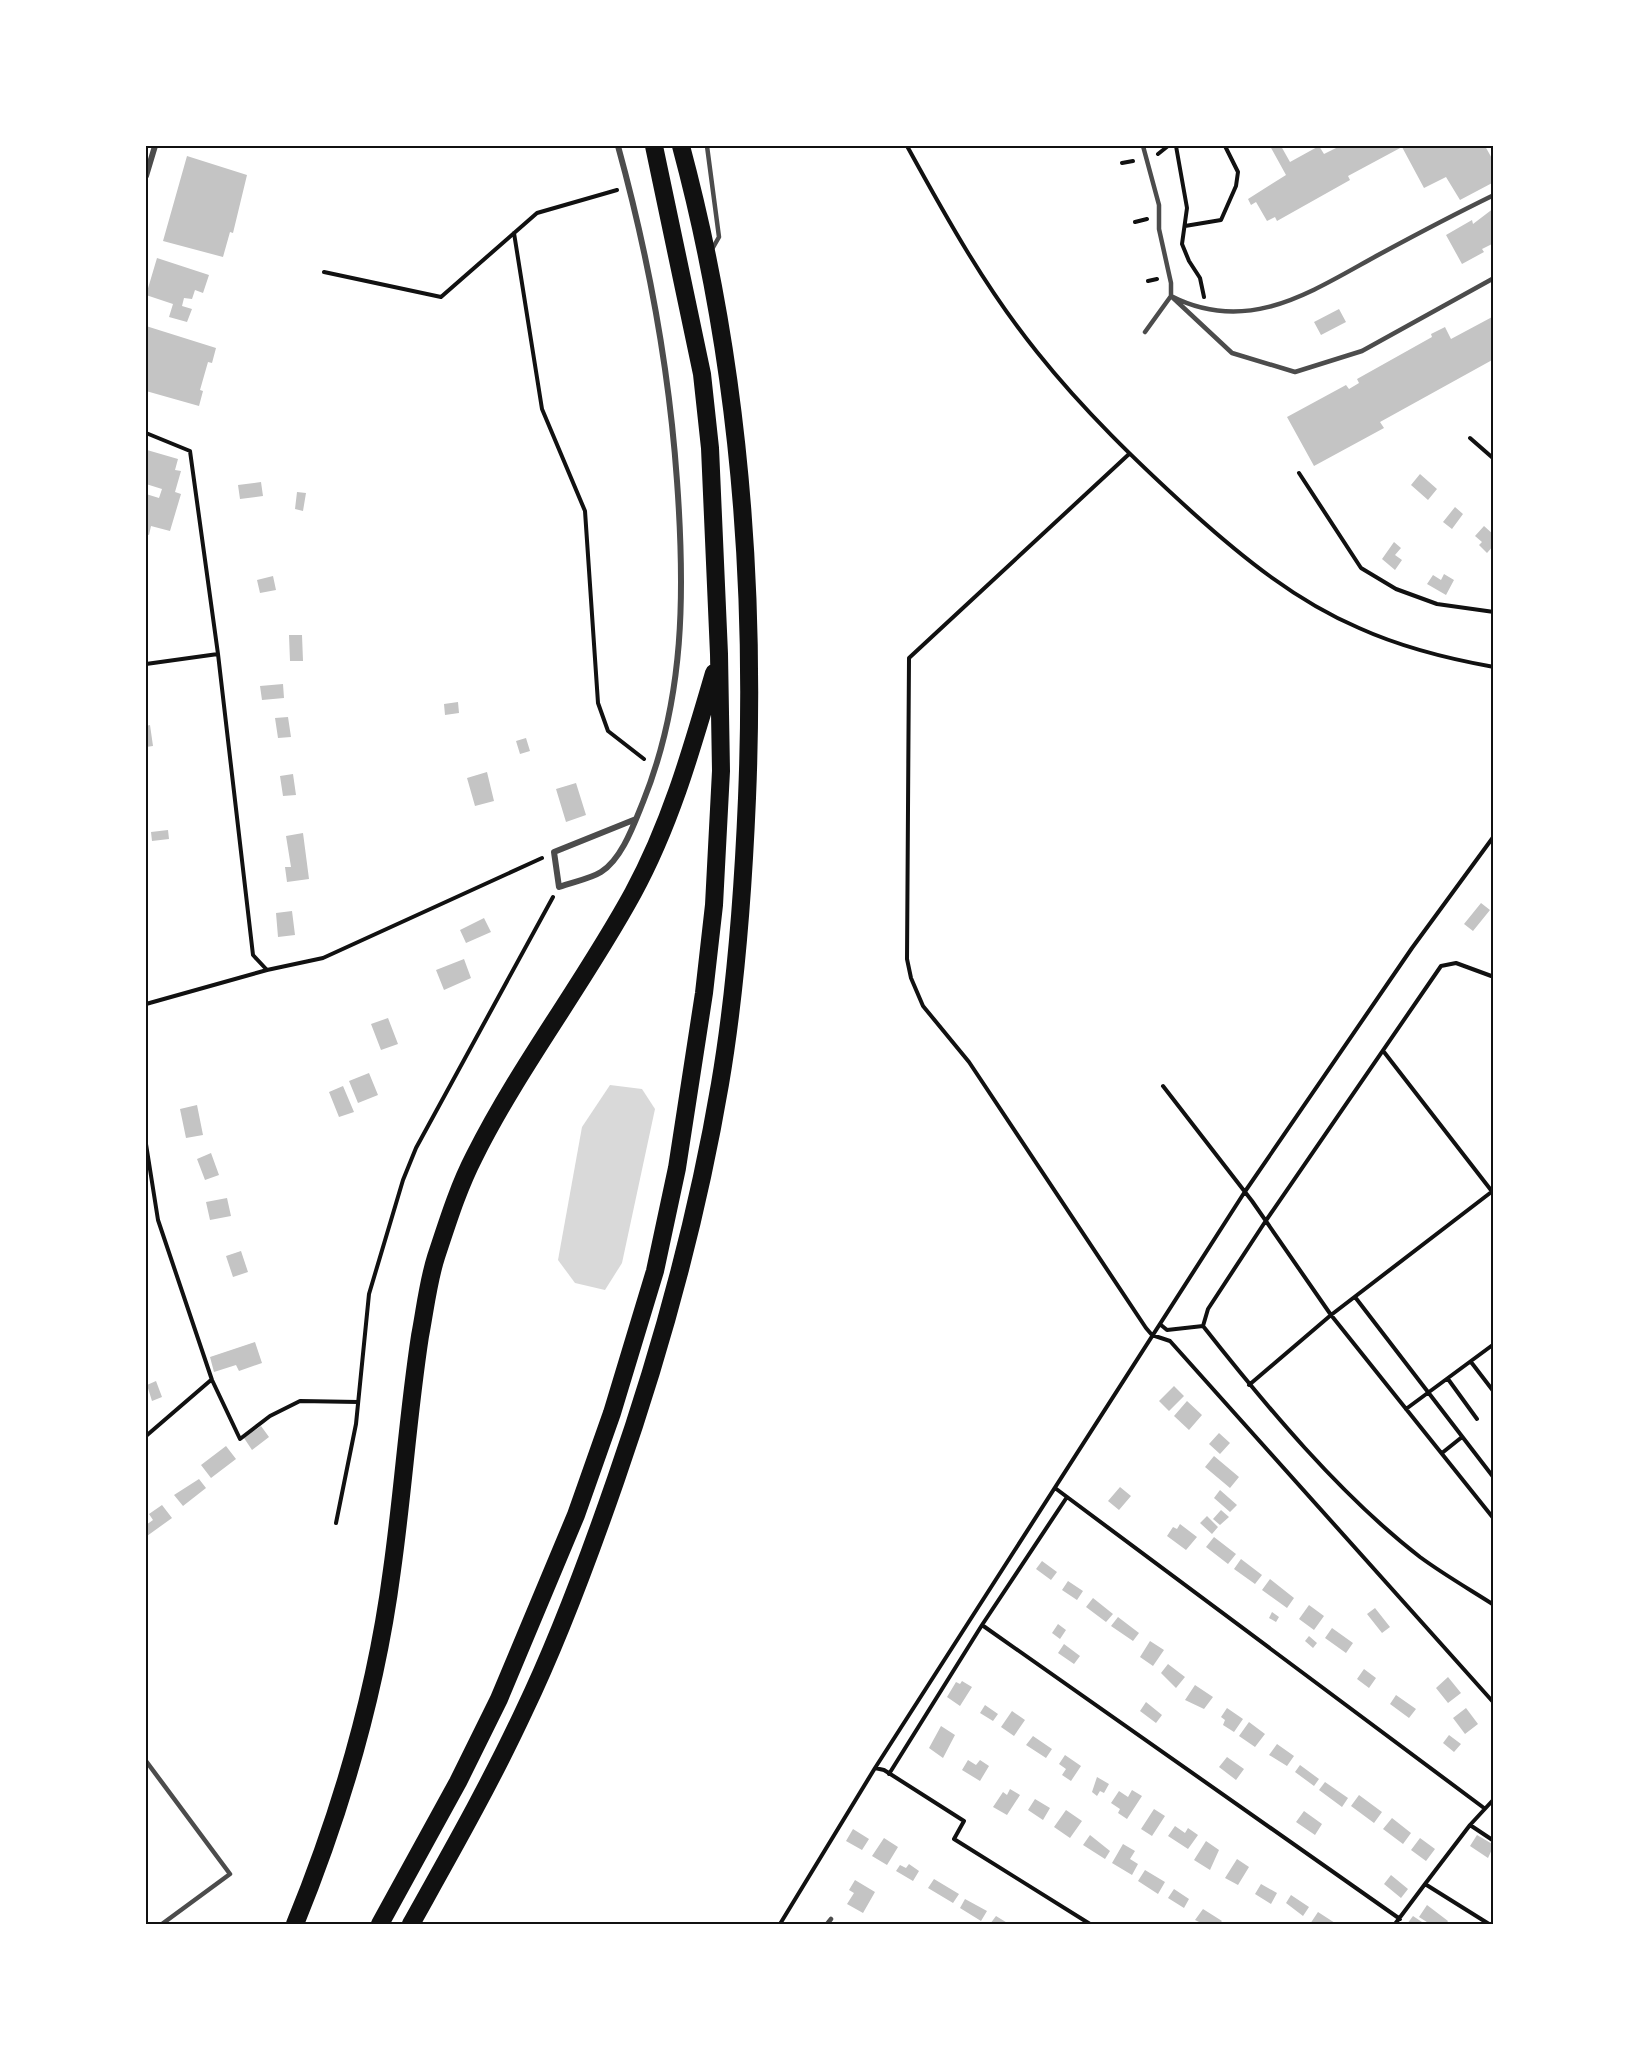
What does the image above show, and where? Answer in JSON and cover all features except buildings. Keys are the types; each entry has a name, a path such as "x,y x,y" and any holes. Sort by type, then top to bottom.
{"highway":[{"path":"380,1924 458,1782 539,1608 612,1413 655,1271 677,1168 704,993 714,905 721,771 719,654 710,448 702,374 654,146"},
{"path":"411,1924 526,1709 599,1528 634,1428 683,1261 720,1083 742,904 750,696 749,622 739,463 728,372 681,146"},
{"path":"296,1924 344,1794 375,1675 393,1567 412,1388 434,1262 473,1158 633,893 661,838 685,773 719,654"}],"street":[{"path":"146,176 154,146"},
{"path":"618,146 629,186 662,348 674,436 682,551 680,655 672,705 656,769 636,819 614,859 601,872 559,887 554,852 636,819"}],"lane":[{"path":"706,258 719,237 707,146"},
{"path":"1143,146 1159,205 1159,229 1171,296 1232,353 1295,372 1362,351 1494,278"},
{"path":"1171,296 1202,309 1248,310 1295,300 1494,195"},
{"path":"1145,332 1171,296"},
{"path":"146,1761 230,1874 162,1924"},
{"path":"827,1924 831,1919"}],"path":[{"path":"907,146 957,236 1037,352 1128,455 1236,551 1294,594 1359,628 1456,660 1494,667"},
{"path":"1176,146 1187,208 1182,244 1200,278 1204,297 1202,309"},
{"path":"1185,226 1221,220 1236,186 1238,172 1225,146"},
{"path":"324,272 441,297 537,213 629,186"},
{"path":"514,233 542,409 585,511 598,703 608,731 656,769"},
{"path":"146,433 190,451 218,654 253,955 267,970"},
{"path":"1470,438 1494,459"},
{"path":"1128,455 909,658 907,959 911,978 924,1006 969,1062 1152,1335 1170,1341 1494,1703"},
{"path":"1299,473 1361,568 1396,589 1437,604 1494,612"},
{"path":"146,664 218,654"},
{"path":"780,1924 875,1768 1244,1193 1412,948 1494,836"},
{"path":"146,1004 267,970 323,958 554,852"},
{"path":"336,1523 358,1402 369,1294 403,1180 416,1148 559,887"},
{"path":"1203,1326 1208,1309 1265,1222 1441,966 1456,963 1492,978"},
{"path":"1249,1385 1331,1315 1493,1192 1384,1052"},
{"path":"1163,1086 1244,1193 1331,1315 1494,1519"},
{"path":"146,1144 158,1220 212,1380 240,1438 270,1416 300,1401 358,1402"},
{"path":"1355,1297 1494,1478"},
{"path":"1161,1325 1167,1330 1203,1326"},
{"path":"1203,1326 1249,1385 1337,1482 1420,1557 1494,1605"},
{"path":"1406,1409 1493,1345"},
{"path":"1471,1362 1494,1392"},
{"path":"1448,1379 1477,1419"},
{"path":"146,1436 212,1380"},
{"path":"1442,1453 1462,1437"},
{"path":"1055,1488 1484,1808"},
{"path":"889,1774 982,1625 1067,1497"},
{"path":"982,1625 1400,1919"},
{"path":"875,1768 889,1774 964,1821 954,1839 1090,1924"},
{"path":"1395,1924 1470,1825 1494,1800"},
{"path":"1470,1825 1494,1841"},
{"path":"1425,1884 1489,1924"}],"shaded area":[{"path":"610,1085 642,1089 655,1109 622,1263 605,1290 575,1283 558,1260 582,1127"}]}
